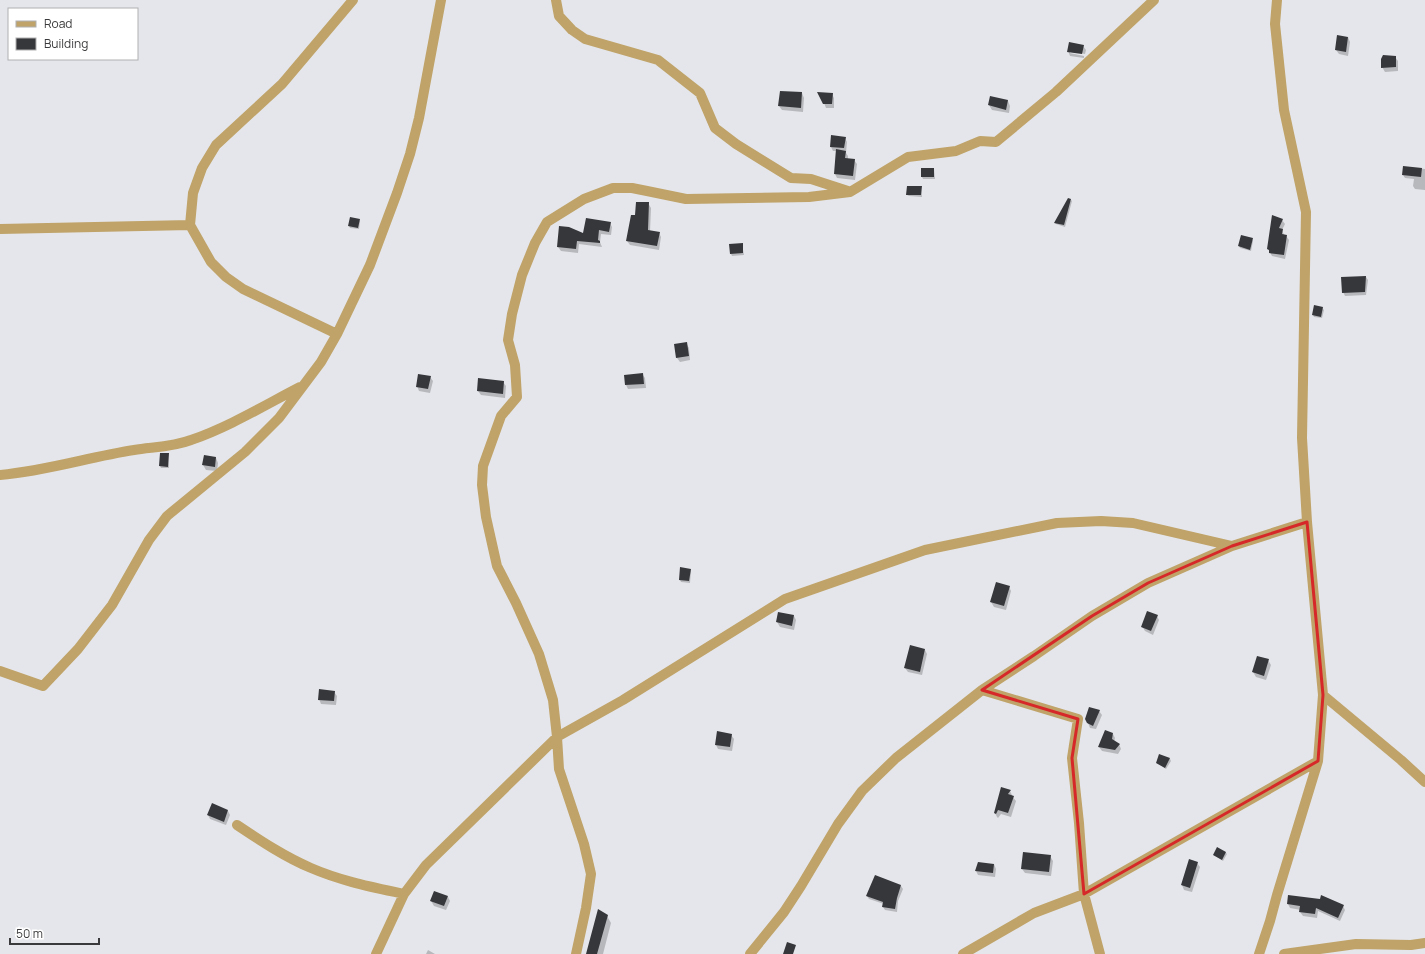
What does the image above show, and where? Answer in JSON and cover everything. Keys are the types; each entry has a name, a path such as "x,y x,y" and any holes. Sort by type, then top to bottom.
{"street":[{"path":"337,334 242,289 226,277 211,262 190,225 193,193 202,168 216,145 282,84 353,0"},
{"path":"0,671 43,686 78,649 112,605 149,540 167,516 245,452 279,418 320,362 337,334 370,265 397,193 410,154 423,99 441,0"},
{"path":"556,0 559,16 572,30 585,39 658,60 700,93 714,128 736,144 791,178 811,179 850,192"},
{"path":"576,954 586,908 591,874 584,844 559,769 558,737 553,700 539,654 516,603 497,566 486,517 482,485 483,466 501,416 517,397 515,365 508,340 516,294 535,243 547,222 584,199 613,188 632,188 686,199 809,197 850,192 908,157 956,151 980,141 996,142 1056,92 1154,0"},
{"path":"1259,954 1318,761 1323,695 1307,522 1302,438 1306,212 1284,110 1275,24 1277,0"},
{"path":"0,229 190,225"},
{"path":"0,475 22,473 134,450 167,446 190,441 242,417 303,385"},
{"path":"376,954 404,894 426,865 558,737 623,700 785,599 925,550 1056,523 1101,521 1133,523 1232,546"},
{"path":"750,954 784,912 838,824 862,791 896,758 982,690 1092,616 1148,583 1232,546 1307,522"},
{"path":"982,690 1078,719 1072,758 1079,823 1084,894 1100,954"},
{"path":"1323,695 1411,768 1425,782"},
{"path":"962,954 1034,913 1084,894 1318,761"},
{"path":"237,825 269,847 311,868 356,884 404,894"},
{"path":"1284,954 1356,944 1411,945 1425,943"}],"highlighted area":[{"path":"1307,522 1323,695 1318,761 1084,894 1072,758 1078,719 982,690 1092,616 1148,583 1232,546"}],"building":[{"path":"1337,35 1348,37 1346,52 1335,50"},
{"path":"1069,42 1084,45 1082,54 1067,52"},
{"path":"1383,55 1396,56 1396,67 1381,68 1381,59"},
{"path":"780,91 802,92 801,108 778,106"},
{"path":"817,92 833,93 832,104 823,104"},
{"path":"990,96 1008,100 1006,110 988,105"},
{"path":"831,135 846,137 844,148 830,147"},
{"path":"836,149 846,151 845,158 855,159 853,176 834,174"},
{"path":"1403,166 1422,168 1421,177 1402,175"},
{"path":"921,168 934,168 934,177 921,177"},
{"path":"907,186 922,186 921,195 906,195"},
{"path":"1068,198 1071,199 1064,225 1054,223"},
{"path":"636,202 649,202 648,230 660,232 657,246 626,241 631,215 635,215"},
{"path":"1272,215 1283,219 1279,228 1283,229 1282,234 1287,235 1284,255 1269,253 1269,250 1267,249"},
{"path":"350,217 360,219 358,228 348,226"},
{"path":"586,218 611,222 609,232 599,230 598,240 600,243 577,241 576,249 557,247 559,226 569,227 583,233"},
{"path":"1241,235 1253,238 1250,250 1238,246"},
{"path":"743,243 743,253 730,254 729,244"},
{"path":"1366,276 1365,292 1342,293 1341,277"},
{"path":"1314,305 1323,307 1321,317 1312,315"},
{"path":"687,342 689,356 676,358 674,344"},
{"path":"643,373 644,384 625,385 624,375"},
{"path":"418,374 431,376 428,389 416,387"},
{"path":"478,378 504,381 503,394 477,391"},
{"path":"160,453 169,453 168,467 159,466"},
{"path":"204,455 216,457 215,467 202,465"},
{"path":"680,567 691,569 689,581 679,580"},
{"path":"996,582 1010,586 1004,606 990,602"},
{"path":"1147,611 1158,615 1151,631 1141,627"},
{"path":"778,612 794,615 792,626 776,622"},
{"path":"910,645 925,649 920,672 904,668"},
{"path":"1257,656 1269,659 1264,676 1252,672"},
{"path":"319,689 335,691 334,701 318,700"},
{"path":"1089,707 1100,710 1093,726 1087,723 1085,719"},
{"path":"1105,730 1113,733 1112,739 1120,744 1115,750 1098,747"},
{"path":"717,731 732,734 730,747 715,745"},
{"path":"1159,754 1170,758 1165,768 1156,763"},
{"path":"1001,787 1011,790 1008,794 1014,796 1008,813 998,810 996,814 994,813"},
{"path":"212,803 228,810 224,822 207,815"},
{"path":"1217,847 1226,852 1222,860 1213,855"},
{"path":"1023,852 1051,855 1049,872 1021,869"},
{"path":"1189,859 1198,862 1190,888 1181,885"},
{"path":"978,862 994,864 993,873 975,871"},
{"path":"875,875 901,885 895,909 882,907 883,902 866,896"},
{"path":"434,891 448,896 444,906 430,901"},
{"path":"1288,895 1320,899 1321,895 1344,905 1338,918 1316,908 1315,914 1299,912 1300,906 1287,904"},
{"path":"598,909 608,915 597,954 586,954"},
{"path":"787,942 796,945 793,954 783,954"}]}
